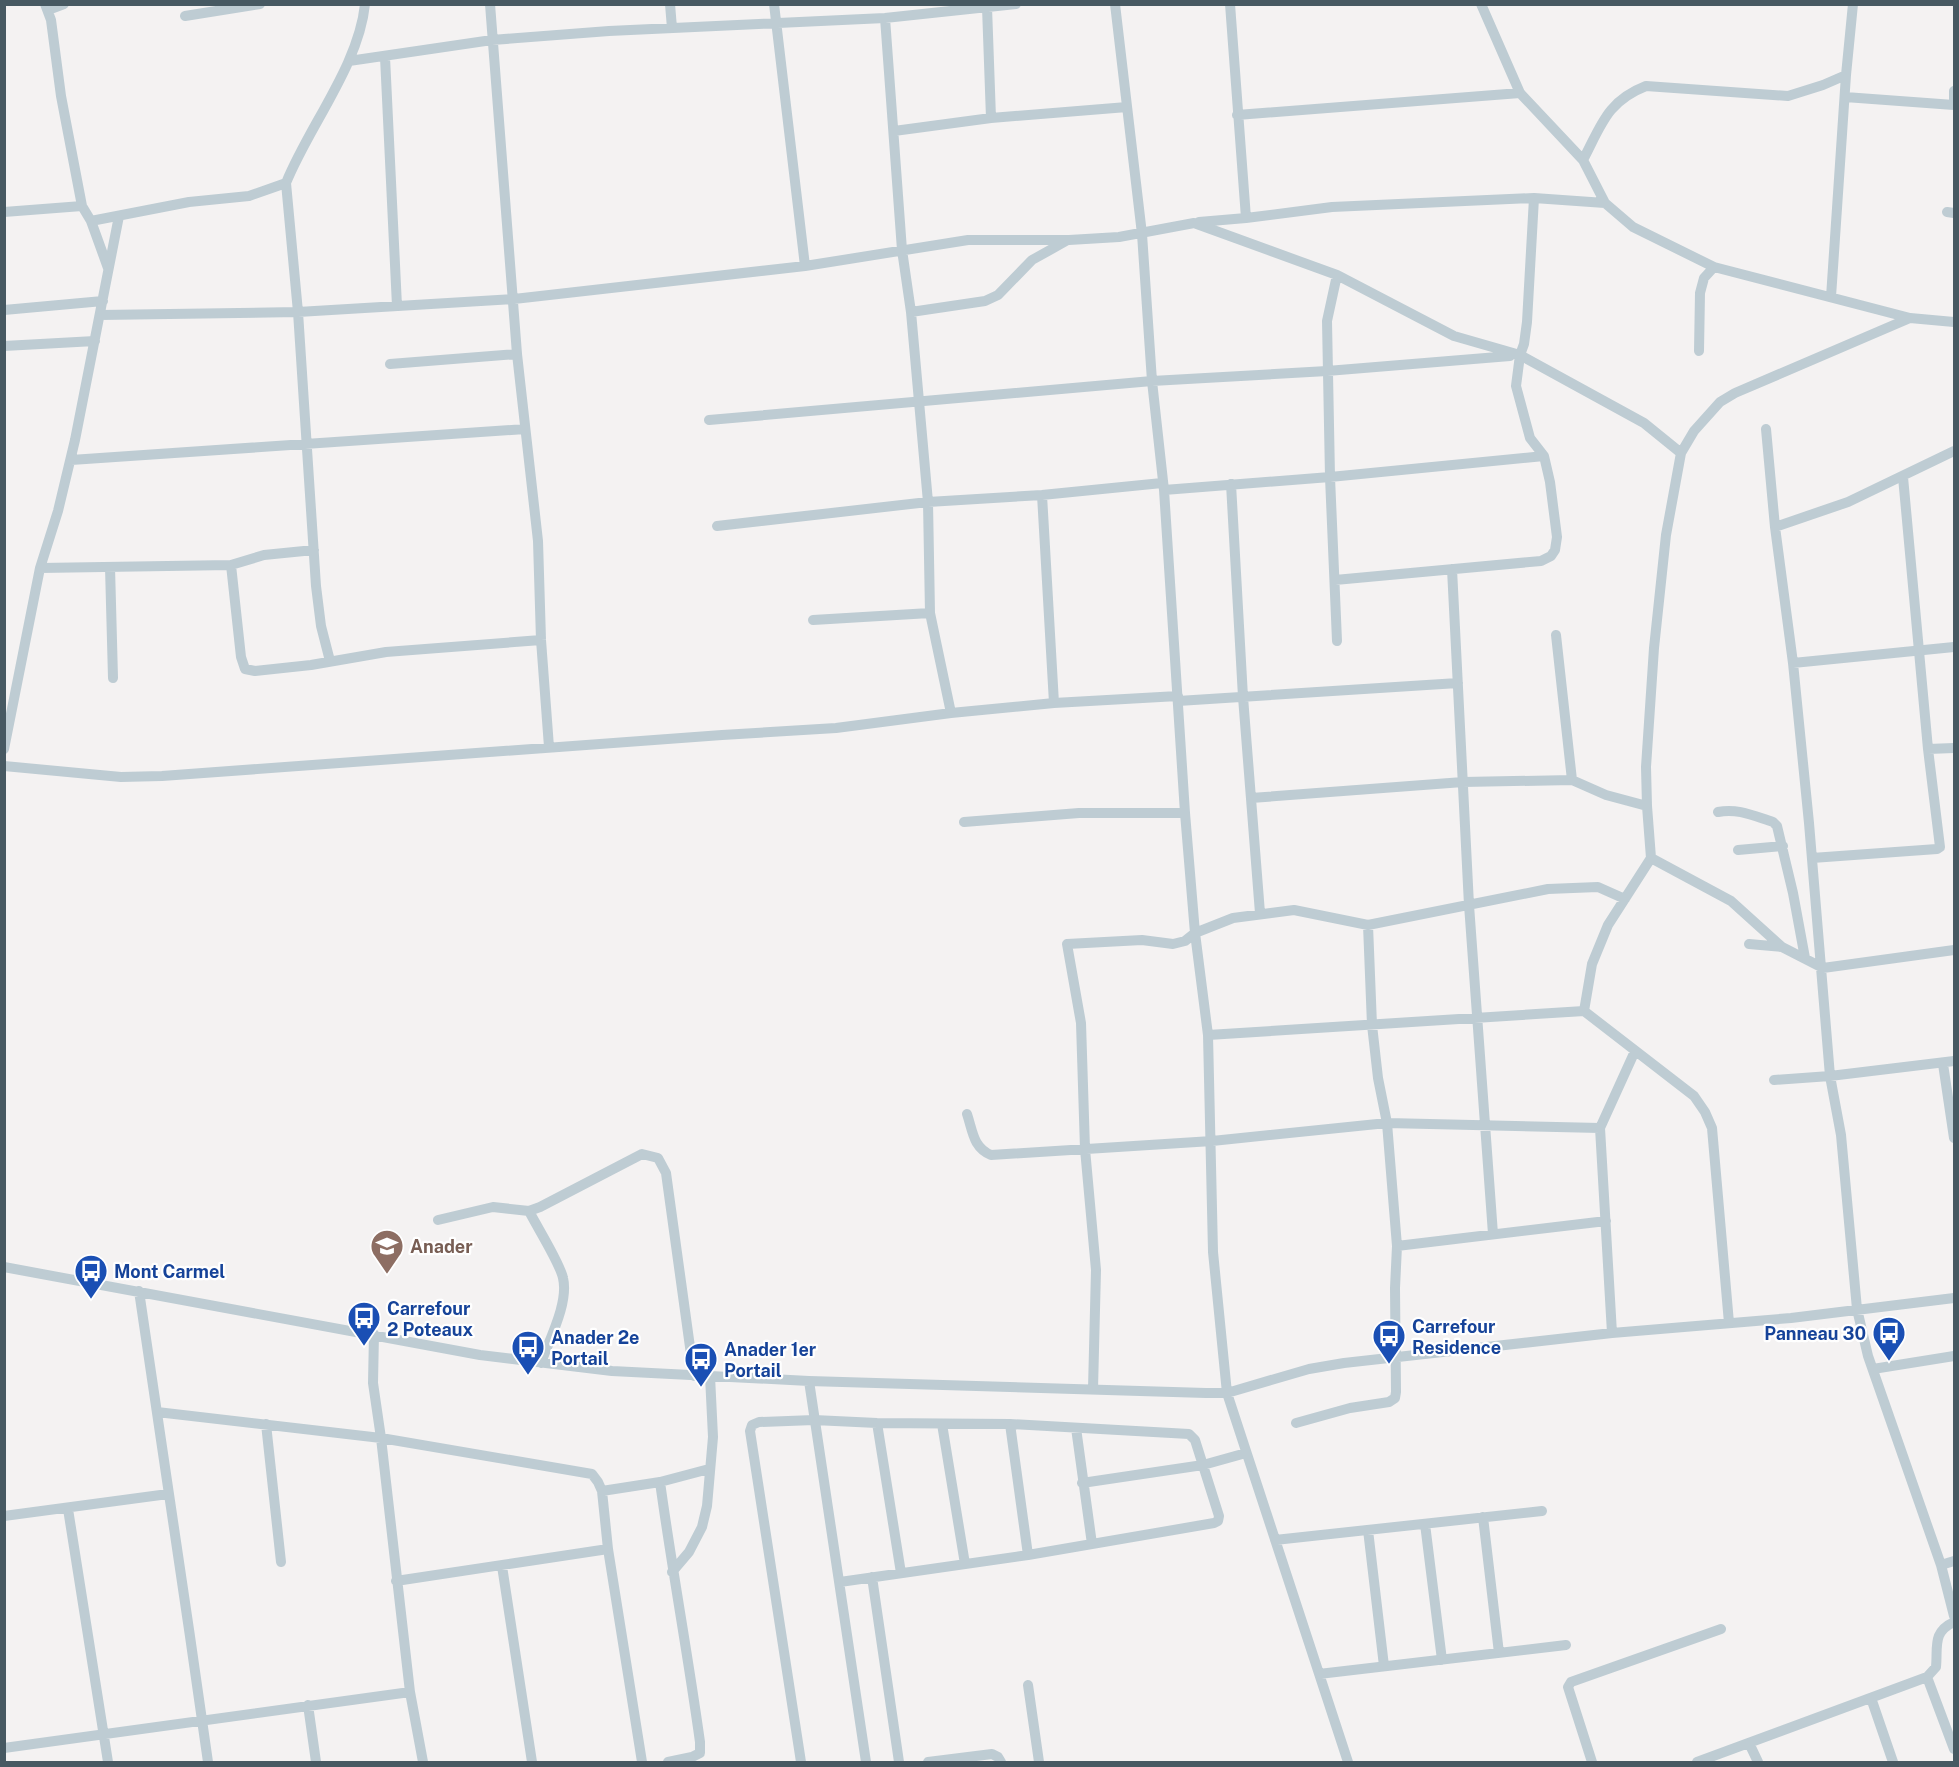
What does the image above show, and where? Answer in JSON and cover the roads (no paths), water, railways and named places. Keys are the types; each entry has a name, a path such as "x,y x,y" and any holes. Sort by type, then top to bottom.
{"street":[{"path":"64,4 47,7 61,96 82,206 91,221 108,268"},
{"path":"185,16 260,4"},
{"path":"330,661 321,626 316,586 308,444 286,183 297,155 349,61 365,4"},
{"path":"490,4 518,354 538,541 541,640 549,747"},
{"path":"670,4 672,28"},
{"path":"774,4 805,266"},
{"path":"349,61 492,40 672,28 885,18 1016,4"},
{"path":"1115,4 1142,234 1152,381 1163,487 1185,813 1208,1035 1214,1252 1227,1393 1348,1762"},
{"path":"1230,4 1246,218"},
{"path":"1481,4 1520,93 1583,160 1605,203 1633,226 1714,267 1910,318 1954,322"},
{"path":"1831,297 1853,4"},
{"path":"987,7 990,118"},
{"path":"885,18 902,249 911,312 928,502 930,613 951,713"},
{"path":"385,57 397,306"},
{"path":"1583,160 1615,104 1629,93 1646,86 1788,96 1823,86 1846,75"},
{"path":"1845,97 1954,105 1954,91"},
{"path":"1237,115 1520,93"},
{"path":"894,131 990,118 1127,107"},
{"path":"91,221 189,202 249,196 286,183"},
{"path":"100,315 298,312 514,299 805,266 968,240 1069,240 1119,237 1194,223 1332,207 1534,198 1605,203"},
{"path":"1335,580 1541,561 1551,556 1556,549 1557,537 1550,482 1544,456 1530,438 1516,386 1527,322 1534,198"},
{"path":"4,212 82,206"},
{"path":"4,749 40,568 58,511 96,341 119,216"},
{"path":"1194,223 1337,274 1454,336 1520,356 1644,423 1681,453"},
{"path":"911,312 985,302 998,295 1032,260 1069,240"},
{"path":"1699,351 1700,293 1704,278 1714,267"},
{"path":"1337,274 1327,321 1330,477 1337,641"},
{"path":"4,310 103,301"},
{"path":"1584,1011 1592,964 1608,925 1651,858 1646,767 1654,648 1666,535 1681,453 1694,431 1720,402 1735,393 1910,318"},
{"path":"4,346 96,341"},
{"path":"390,364 518,354"},
{"path":"709,420 1152,381 1327,371 1520,356"},
{"path":"70,460 525,429"},
{"path":"1766,429 1775,527 1793,663 1830,1076 1841,1136 1857,1309 1873,1369 1941,1565 1954,1616"},
{"path":"1775,527 1848,502 1954,451"},
{"path":"717,525 928,502 1330,477 1544,456"},
{"path":"1812,858 1939,848 1903,477"},
{"path":"1231,484 1243,697 1260,913"},
{"path":"1042,495 1054,703"},
{"path":"40,568 231,565 264,555 315,550"},
{"path":"231,565 241,657 245,669 255,671 386,652 541,640"},
{"path":"110,567 113,678"},
{"path":"1452,569 1469,905 1487,1126 1493,1234"},
{"path":"813,620 930,613"},
{"path":"1556,635 1572,780"},
{"path":"1793,663 1954,647"},
{"path":"4,766 122,777 836,729 951,713 1054,703 1243,697 1458,683"},
{"path":"1928,749 1954,748"},
{"path":"1251,798 1463,782 1572,780 1606,795 1647,807"},
{"path":"1718,812 1738,811 1773,822 1779,830 1794,893 1805,958"},
{"path":"964,822 1079,813 1185,813"},
{"path":"1738,850 1783,846"},
{"path":"1651,858 1731,901 1782,947 1822,968 1954,950"},
{"path":"1093,1389 1096,1270 1085,1149 1081,1023 1067,944 1142,940 1173,944 1185,941 1196,933 1233,918 1294,910 1368,925 1548,889 1598,887 1625,899"},
{"path":"1296,1423 1350,1408 1389,1402 1395,1398 1397,1246 1387,1124 1378,1078 1372,1025 1368,925"},
{"path":"1749,944 1782,947"},
{"path":"1208,1035 1584,1011 1694,1096 1713,1128 1729,1323"},
{"path":"1612,1333 1599,1128 1635,1052"},
{"path":"1774,1080 1949,1062 1954,1138"},
{"path":"967,1114 975,1141 981,1150 991,1155 1212,1141 1387,1124 1599,1128"},
{"path":"438,1220 493,1207 529,1211 642,1154 658,1158 666,1173 694,1376"},
{"path":"529,1211 563,1276 564,1292 560,1312 541,1363"},
{"path":"1397,1246 1606,1221"},
{"path":"4,1267 480,1355 612,1371 808,1381 1227,1393 1309,1369 1395,1357 1612,1333 1791,1318 1954,1298"},
{"path":"139,1291 168,1494 199,1684 208,1762"},
{"path":"374,1334 373,1383 410,1692 423,1762"},
{"path":"1873,1369 1954,1356"},
{"path":"672,1572 689,1552 702,1527 707,1506 713,1437 710,1377"},
{"path":"808,1381 866,1762"},
{"path":"157,1412 381,1438 592,1474 602,1491 608,1549 642,1762"},
{"path":"801,1762 750,1431 752,1425 759,1422 814,1420 1010,1424 1189,1434 1196,1440 1219,1516 1218,1521 1092,1544 840,1582"},
{"path":"877,1423 900,1573"},
{"path":"266,1424 280,1562"},
{"path":"942,1424 965,1564"},
{"path":"1010,1424 1028,1555"},
{"path":"1076,1428 1092,1544"},
{"path":"1082,1483 1203,1465 1246,1453"},
{"path":"602,1491 660,1482 709,1468"},
{"path":"660,1482 672,1572 689,1663 700,1753 692,1758 668,1762"},
{"path":"4,1516 168,1494"},
{"path":"68,1509 108,1762"},
{"path":"1275,1540 1542,1511"},
{"path":"1483,1517 1499,1653"},
{"path":"1425,1524 1442,1660"},
{"path":"1368,1530 1384,1666"},
{"path":"396,1581 608,1549"},
{"path":"1941,1565 1954,1561"},
{"path":"502,1566 532,1762"},
{"path":"872,1577 899,1762"},
{"path":"1702,1762 1927,1677 1936,1667 1936,1641 1947,1625 1954,1622"},
{"path":"1592,1762 1568,1687 1571,1682 1721,1629"},
{"path":"1319,1674 1566,1645"},
{"path":"1927,1677 1954,1749"},
{"path":"1028,1685 1039,1762"},
{"path":"4,1748 410,1692"},
{"path":"1871,1698 1893,1762"},
{"path":"308,1705 316,1762"},
{"path":"1749,1743 1758,1762"},
{"path":"929,1762 992,1754 1001,1762"}],"place":[{"name":"Anader","path":"387,1275"},
{"name":"Mont Carmel","path":"91,1300"},
{"name":"Carrefour 2 Poteaux","path":"364,1347"},
{"name":"Panneau 30","path":"1889,1362"},
{"name":"Carrefour Residence","path":"1389,1365"},
{"name":"Anader 2e Portail","path":"528,1376"},
{"name":"Anader 1er Portail","path":"701,1388"}]}
